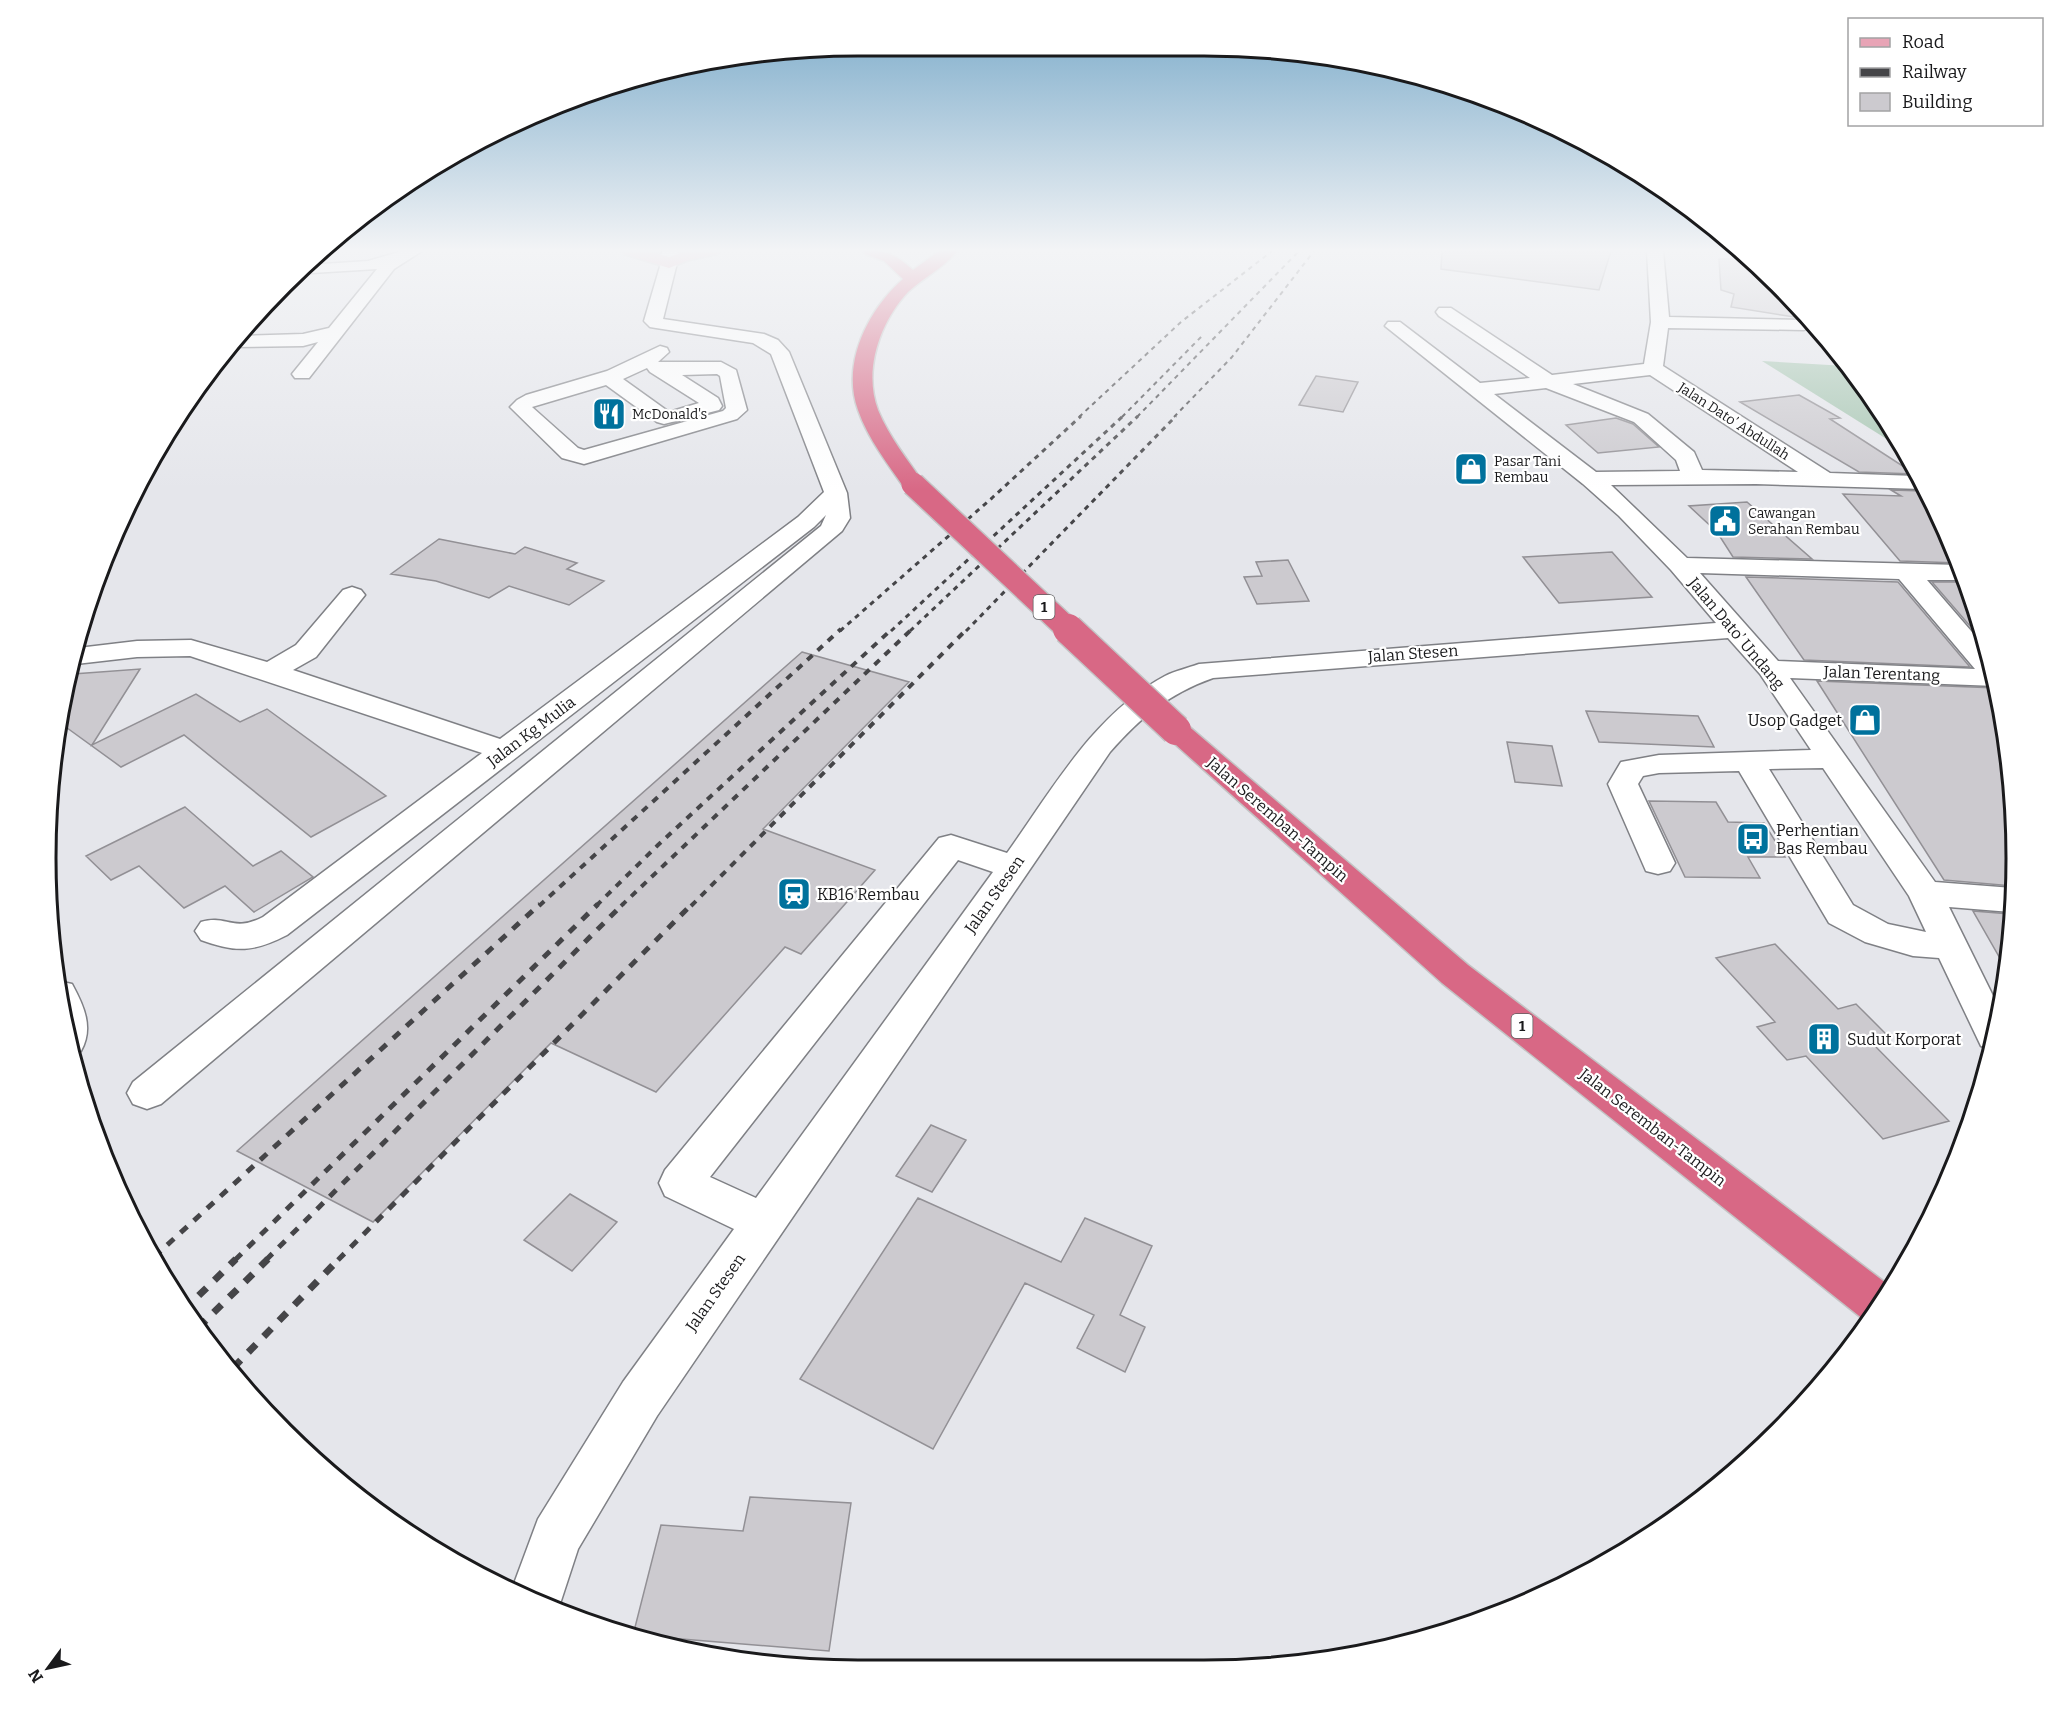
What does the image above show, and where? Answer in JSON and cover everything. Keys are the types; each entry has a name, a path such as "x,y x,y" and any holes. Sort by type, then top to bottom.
{"highway":[{"name":"Jalan Seremban-Tampin","path":"873,331 864,359 864,400 883,440 913,484 1176,730 1455,974 1872,1300"}],"street":[{"path":"608,377 663,418 712,406 711,402 661,349 656,331"},
{"name":"Jalan Dato’ Undang","path":"1401,331 1591,479 1627,511 1680,565 1770,669 1924,893 1988,1024"},
{"path":"1476,331 1549,382 1641,418 1686,457 1693,477"},
{"path":"1476,390 1654,369 1653,361 1658,331"},
{"path":"244,342 303,340 334,332"},
{"path":"302,374 334,332"},
{"path":"147,1093 830,531 838,518 836,493 780,352 771,344 757,338 661,349 608,377 535,399 520,406 570,453 584,457 730,415 737,410 727,371 661,349"},
{"name":"Jalan Dato’ Abdullah","path":"1654,369 1824,479"},
{"path":"1591,479 1693,477 1912,483"},
{"name":"Jalan Kg Mulia","path":"213,932 228,937 253,938 275,926 806,522 836,493"},
{"path":"1680,565 1952,573"},
{"path":"1906,571 1980,658"},
{"path":"270,672 306,651 352,595"},
{"name":"Jalan Stesen","path":"537,1593 556,1537 640,1399 1099,746 1126,716 1175,682 1209,670 1734,629"},
{"path":"83,650 191,648 270,672 505,751"},
{"name":"Jalan Terentang","path":"1770,669 1984,678"},
{"path":"1658,863 1623,784 1632,769 1659,764 1833,758"},
{"path":"1749,761 1841,914 1877,933 1912,943 1951,947"},
{"path":"764,1222 680,1183 951,846 1014,867"},
{"path":"1924,893 2004,899"}],"green space":[{"path":"1762,361 1837,365 1887,439"}],"building":[{"path":"1316,376 1358,382 1343,412 1299,405"},
{"path":"1799,395 1840,418 1830,419 1903,466 1907,474 1859,472 1740,402"},
{"path":"1616,418 1633,424 1659,447 1598,453 1566,425"},
{"path":"1891,490 1916,491 1949,563 1900,561 1843,494 1901,496"},
{"path":"1747,502 1812,559 1733,557 1717,532 1689,506"},
{"path":"439,539 515,554 525,547 577,563 567,569 604,581 569,605 509,586 489,598 436,581 391,574"},
{"path":"1612,552 1652,597 1559,603 1523,557"},
{"path":"1288,560 1309,601 1257,604 1244,577 1262,576 1256,562"},
{"path":"1746,577 1898,582 1970,667 1804,660"},
{"path":"1932,582 1956,582 1971,627"},
{"path":"802,652 909,682 763,829 875,870 801,954 785,947 656,1092 551,1043 373,1222 237,1151"},
{"path":"140,669 92,745 196,694 240,722 267,709 386,796 311,837 184,735 121,767 66,727 77,674"},
{"path":"1817,681 1987,688 1999,753 2004,806 2005,885 1944,880"},
{"path":"1586,711 1698,716 1714,747 1599,742"},
{"path":"1507,742 1552,746 1562,786 1515,782"},
{"path":"1649,801 1716,802 1728,822 1764,823 1785,857 1748,857 1760,878 1685,877"},
{"path":"185,807 253,866 281,851 313,877 254,912 225,886 184,908 139,866 111,880 86,856"},
{"path":"1973,911 2004,913 2000,957"},
{"name":"Sudut Korporat","path":"1775,944 1838,1009 1856,1004 1889,1037 1871,1042 1949,1121 1883,1139 1806,1056 1787,1060 1757,1027 1775,1022 1716,958"},
{"path":"931,1125 966,1140 932,1192 896,1176"},
{"path":"570,1194 617,1222 572,1271 524,1240"},
{"path":"918,1198 1061,1262 1085,1218 1152,1246 1120,1315 1145,1327 1125,1372 1077,1348 1094,1315 1025,1283 933,1449 800,1379"},
{"path":"750,1497 851,1503 829,1651 672,1638 635,1628 661,1525 743,1531"}],"railway":[{"path":"1079,417 1171,331"},
{"path":"1138,416 1221,331"},
{"path":"1174,417 1232,357 1252,331"},
{"path":"1123,416 1204,334"},
{"path":"840,631 992,498 1081,416"},
{"path":"891,631 1123,416"},
{"path":"910,631 1138,416"},
{"path":"966,631 1176,416"},
{"path":"539,906 841,629"},
{"path":"596,906 658,845 892,629"},
{"path":"621,906 912,629"},
{"path":"691,906 967,629"},
{"path":"159,1252 540,904"},
{"path":"235,1260 598,904"},
{"path":"266,1260 623,904"},
{"path":"338,1260 692,904"},
{"path":"191,1303 236,1259"},
{"path":"204,1322 268,1259"},
{"path":"236,1365 339,1259"}],"place":[{"name":"McDonald's","path":"609,414"},
{"name":"Pasar Tani Rembau","path":"1471,469"},
{"name":"Cawangan Serahan Rembau","path":"1725,521"},
{"name":"Usop Gadget","path":"1865,720"},
{"name":"Perhentian Bas Rembau","path":"1753,839"},
{"name":"KB16 Rembau","path":"794,894"},
{"name":"Sudut Korporat","path":"1824,1039"}]}
